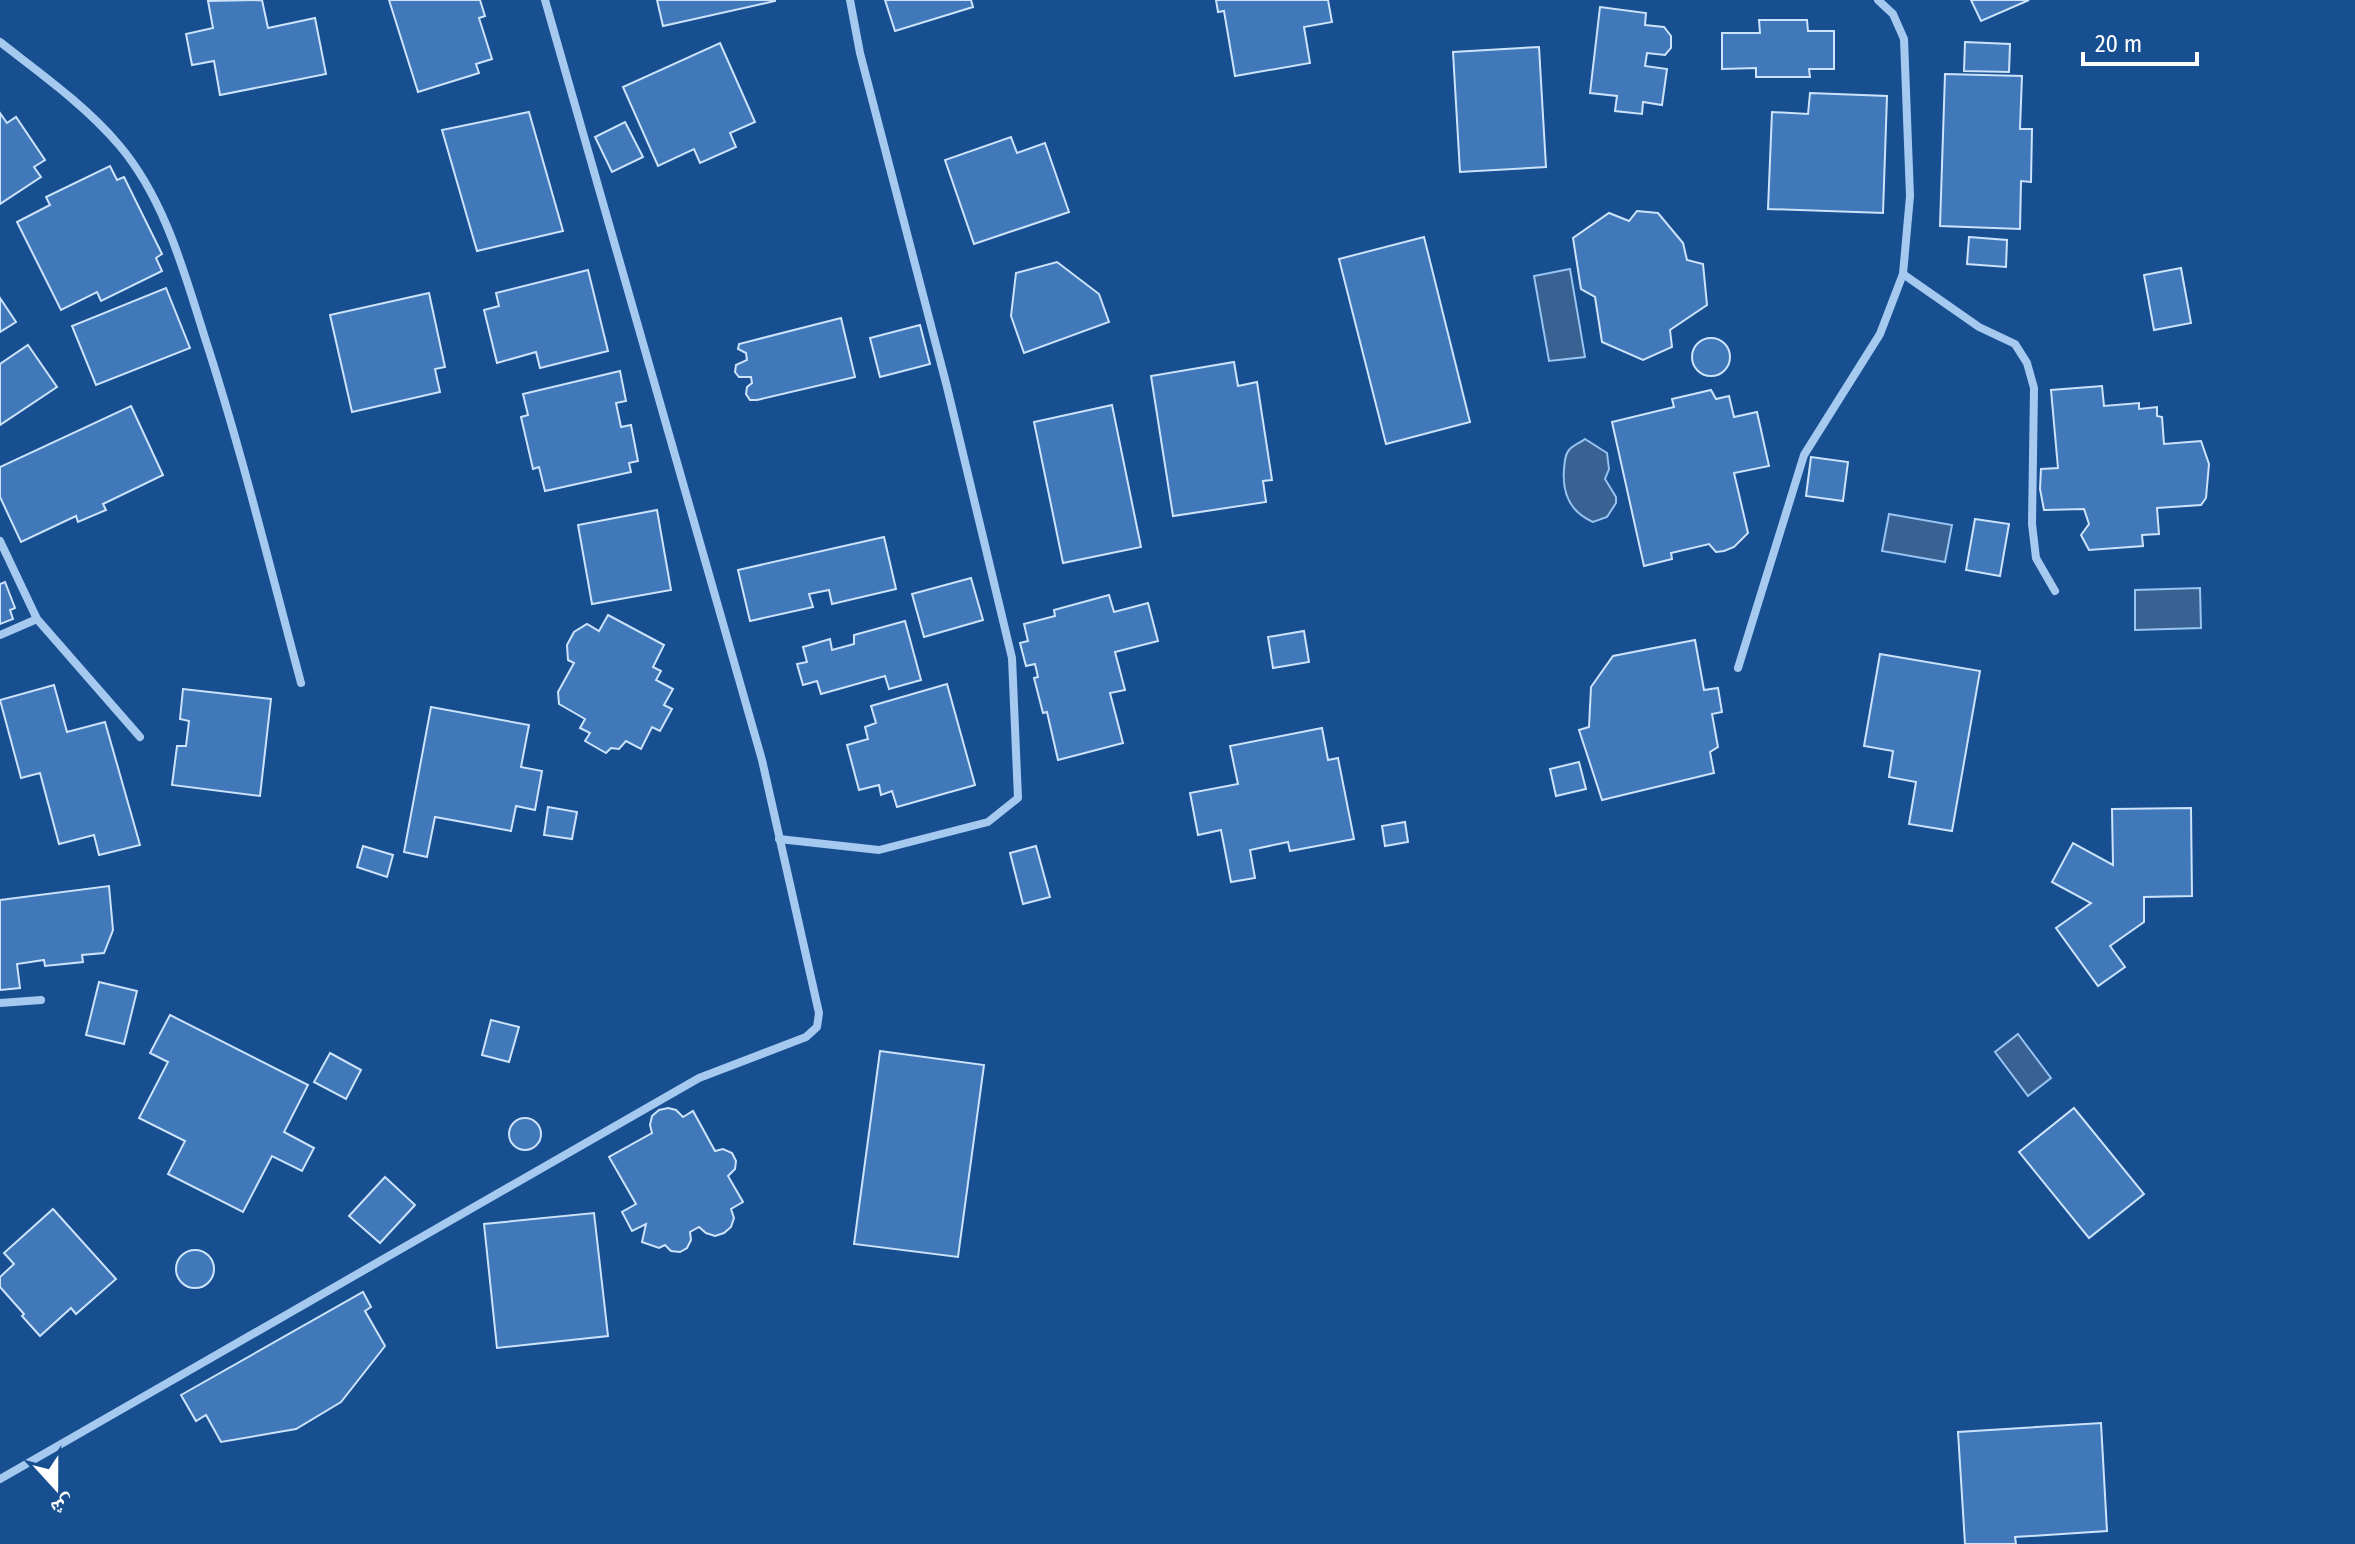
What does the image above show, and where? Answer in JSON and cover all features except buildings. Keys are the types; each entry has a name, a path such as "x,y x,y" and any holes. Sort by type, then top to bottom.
{"street":[{"path":"0,1479 699,1078 806,1037 817,1027 819,1013 762,760 545,0"},
{"path":"779,839 879,850 988,822 1018,798 1012,658 947,387 860,53 850,0"},
{"path":"1738,668 1804,455 1880,334 1903,274 1910,196 1904,39 1893,14 1878,0"},
{"path":"0,42 68,96 119,145 166,224 223,394 301,683"},
{"path":"1903,274 1979,327 2015,344 2027,363 2034,388 2032,524 2036,558 2055,591"},
{"path":"0,541 37,619 140,737"},
{"path":"0,635 37,619"},
{"path":"0,1003 41,1000"}],"water":[{"path":"1570,269 1585,357 1549,361 1534,276"},
{"path":"1585,439 1607,453 1609,469 1605,479 1616,497 1616,503 1607,517 1593,522 1573,507 1564,486 1566,455"},
{"path":"1889,514 1952,525 1945,562 1882,551"},
{"path":"2200,588 2201,628 2135,630 2135,590"},
{"path":"2018,1034 2051,1078 2028,1096 1995,1052"}]}
